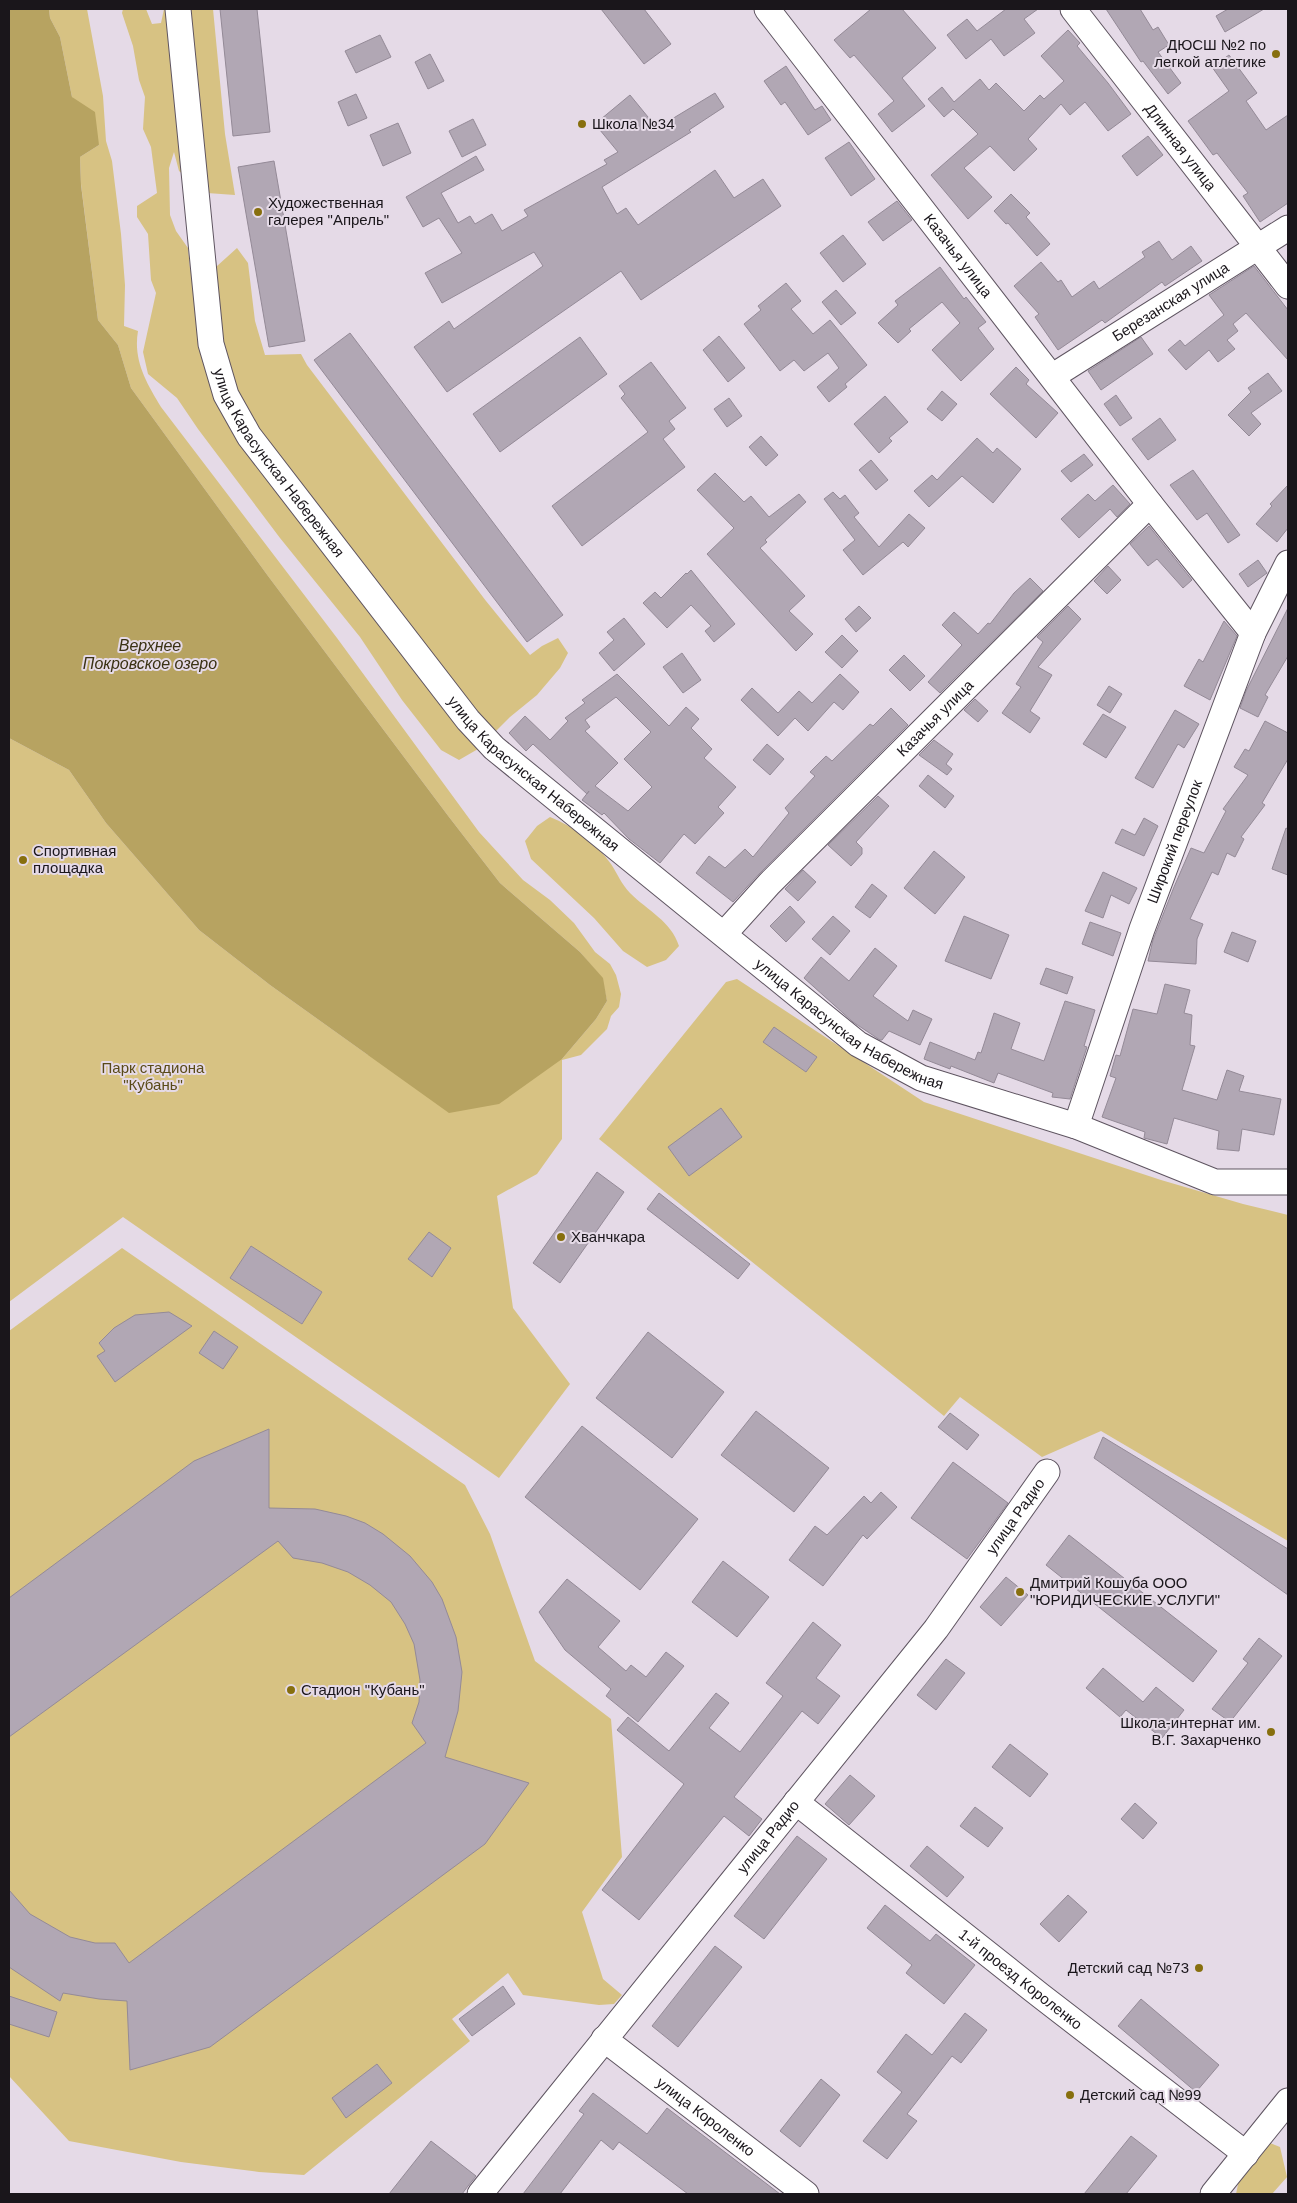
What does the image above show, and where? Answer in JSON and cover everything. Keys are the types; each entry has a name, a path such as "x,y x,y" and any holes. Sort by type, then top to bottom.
{"street":[{"name":"улица Карасунская Набережная","path":"178,9 211,344 226,394 249,436 468,720 494,748 858,1044 921,1078 1076,1126 1215,1182 1288,1182"},
{"name":"Казачья улица","path":"766,9 1150,504 1253,633"},
{"name":"Длинная улица","path":"1073,9 1288,286"},
{"name":"Березанская улица","path":"1052,376 1288,228"},
{"name":"Казачья улица","path":"724,934 769,884 1150,504"},
{"name":"Широкий переулок","path":"1076,1126 1142,929 1253,633 1288,563"},
{"name":"улица Радио","path":"480,2194 936,1629 1047,1472"},
{"name":"1-й проезд Короленко","path":"796,1802 1041,1996 1246,2154"},
{"name":"улица Короленко","path":"604,2039 806,2194"},
{"path":"1213,2194 1288,2101"}],"green space":[{"name":"Парк стадиона \"Кубань\"","path":"49,9 87,9 103,96 106,141 112,161 121,234 125,285 124,326 138,331 137,352 139,361 146,380 161,407 337,638 479,832 523,880 550,900 574,923 595,952 610,964 616,975 621,994 619,1007 611,1016 607,1029 581,1055 562,1060 562,1139 537,1174 497,1196 513,1308 570,1384 499,1478 123,1217 9,1302 9,738 69,770 106,823 199,930 270,985 368,1055 562,1059 596,1019 607,1001 602,978 580,952 500,883 268,576 131,388 118,345 98,320 81,184 80,157 99,145 72,97 60,37 50,18","holes":["250,1247 322,1292 302,1324 231,1278"]},
{"path":"123,9 146,9 152,24 161,23 164,9 213,9 225,134 235,195 207,193 179,171 174,152 169,168 170,215 176,231 188,248 190,268 196,285 237,248 248,263 255,321 265,355 301,354 307,365 486,601 530,655 558,638 568,653 560,668 537,695 510,717 478,749 459,760 441,750 402,700 360,637 280,538 177,398 148,374 143,352 156,293 151,280 148,234 137,217 137,206 157,193 151,147 143,129 145,97 139,80 133,46 122,13"},
{"path":"550,817 567,825 591,842 605,856 630,893 665,923 679,946 666,960 647,967 623,951 594,918 531,859 525,841 537,826"},
{"path":"737,979 924,1102 1161,1180 1288,1215 1288,1541 1101,1431 1042,1457 960,1397 944,1416 599,1139 726,982"},
{"name":"Стадион \"Кубань\"","path":"122,1248 465,1485 490,1534 535,1661 611,1719 622,1857 582,1912 603,1979 622,1995 614,2004 599,2005 523,1995 508,1973 452,2019 470,2041 304,2175 259,2172 181,2162 69,2141 9,2076 9,1331"},
{"path":"1265,2141 1280,2147 1287,2177 1272,2194 1236,2194 1240,2175"}],"water":[{"name":"Верхнее Покровское озеро","path":"9,9 49,9 50,18 60,37 72,97 95,112 99,145 80,157 81,185 98,320 118,345 131,388 268,576 500,883 580,952 603,978 607,1001 596,1019 562,1059 499,1104 449,1113 270,985 199,930 106,823 69,770 9,738"}],"building":[{"path":"220,9 257,9 270,132 233,136"},
{"path":"601,9 644,9 671,44 644,64"},
{"path":"871,9 902,9 936,48 902,78 925,106 892,132 878,114 894,101 854,55 850,58 834,40"},
{"path":"1006,9 1038,9 1024,19 1035,33 1004,56 991,39 966,59 947,35 967,19 977,31"},
{"path":"1106,9 1140,9 1153,30 1158,27 1169,45 1158,52 1181,83 1168,94 1143,61 1141,62"},
{"path":"1228,9 1264,9 1225,32 1216,16"},
{"path":"1068,30 1080,43 1077,46 1131,114 1108,131 1085,102 1070,115 1061,104 1028,139 1037,149 1014,171 990,146 964,168 992,197 968,219 931,175 978,134 953,109 944,117 928,99 942,87 954,102 980,79 989,90 996,83 1024,111 1040,95 1044,99 1064,81 1041,56"},
{"path":"380,35 391,57 356,73 345,51"},
{"path":"430,54 444,81 428,89 415,62"},
{"path":"1229,55 1257,93 1246,101 1266,130 1288,115 1288,203 1260,222 1243,196 1248,193 1217,153 1213,155 1188,121 1229,91 1212,67"},
{"path":"786,66 815,110 822,106 831,120 808,135 785,102 781,105 764,81"},
{"path":"715,93 724,107 689,130 691,132 602,187 617,214 626,208 638,225 715,170 734,198 763,179 781,206 641,300 621,271 447,392 414,347 449,321 454,329 543,266 534,252 442,303 425,273 462,253 439,218 423,227 406,197 476,156 484,170 441,193 458,223 470,216 475,224 492,214 502,231 528,216 524,210 607,164 604,160 618,152 595,124 630,95 657,128"},
{"path":"356,94 367,118 348,126 338,102"},
{"path":"473,119 486,145 462,157 449,131"},
{"path":"398,123 411,153 383,166 370,135"},
{"path":"1148,136 1163,155 1137,176 1122,156"},
{"path":"849,142 875,179 851,196 825,158"},
{"path":"274,161 305,341 269,347 238,167"},
{"path":"1011,194 1030,213 1026,217 1050,244 1037,256 1008,223 1006,224 994,211"},
{"path":"897,201 912,220 883,241 868,222"},
{"path":"843,235 866,264 843,282 820,253"},
{"path":"1159,241 1172,260 1191,246 1202,261 1165,286 1162,282 1105,323 1102,320 1058,350 1035,317 1039,314 1014,286 1041,262 1058,282 1061,280 1072,297 1094,281 1099,289 1145,257 1142,252"},
{"path":"1254,266 1288,310 1288,360 1246,313 1233,324 1238,331 1227,340 1235,349 1218,362 1209,350 1186,370 1168,350 1180,340 1185,346 1224,315 1209,295"},
{"path":"940,267 964,299 966,297 986,322 978,328 994,349 961,381 932,350 960,323 942,302 909,329 911,331 898,343 878,323 898,305 895,301"},
{"path":"786,283 801,301 791,309 813,334 830,320 867,365 845,384 847,387 829,402 817,387 839,368 828,353 804,371 794,360 780,371 744,324 761,310 758,306"},
{"path":"836,290 856,313 841,325 822,302"},
{"path":"350,333 563,615 527,642 314,360"},
{"path":"719,336 745,368 728,382 703,350"},
{"path":"580,337 607,374 500,452 473,414"},
{"path":"1141,337 1153,354 1101,390 1088,371"},
{"path":"651,362 686,408 669,421 675,429 663,439 685,467 582,546 552,506 648,432 621,398 625,394 619,386"},
{"path":"1016,367 1029,380 1026,384 1058,413 1036,438 990,394"},
{"path":"1268,373 1282,391 1251,413 1261,424 1249,436 1228,415 1251,392 1248,388"},
{"path":"942,391 957,404 942,421 927,409"},
{"path":"1116,395 1132,418 1120,426 1104,404"},
{"path":"885,396 908,422 889,438 892,441 879,453 854,424"},
{"path":"729,398 742,416 727,427 714,409"},
{"path":"1160,418 1176,440 1148,460 1132,439"},
{"path":"761,436 778,455 766,466 749,447"},
{"path":"977,438 993,453 997,448 1021,469 993,503 962,476 929,507 914,491 932,475 937,480"},
{"path":"1084,454 1093,465 1071,482 1061,471"},
{"path":"871,460 888,480 876,490 859,470"},
{"path":"1193,470 1240,535 1228,543 1207,513 1197,520 1170,485"},
{"path":"715,473 744,502 751,496 769,517 799,494 806,502 765,540 767,542 760,548 805,596 789,611 813,634 796,651 707,554 734,528 697,490"},
{"path":"1113,485 1130,504 1117,517 1110,509 1079,538 1061,519 1088,494 1095,501"},
{"path":"1288,485 1288,528 1277,542 1256,524 1272,506 1270,504"},
{"path":"833,492 840,499 845,495 859,513 854,517 879,547 909,514 925,528 908,547 903,542 863,575 843,550 855,540 824,499"},
{"path":"1149,526 1192,580 1183,588 1157,559 1148,566 1130,544"},
{"path":"1258,560 1267,573 1248,587 1239,574"},
{"path":"1108,566 1121,580 1107,594 1094,581"},
{"path":"691,570 735,624 714,642 705,631 711,626 691,605 667,628 643,603 655,592 661,598"},
{"path":"1030,578 1043,591 940,693 928,682 962,645 942,625 954,612 978,634 988,623 990,624 1014,593"},
{"path":"859,606 871,618 856,632 845,619"},
{"path":"1068,606 1081,619 1038,667 1052,675 1030,711 1040,718 1030,733 1002,713 1021,687 1016,684 1043,642 1037,637"},
{"path":"1288,608 1288,656 1265,695 1268,697 1258,717 1240,708 1246,691"},
{"path":"624,618 645,644 614,671 599,653 614,640 607,632"},
{"path":"1224,621 1237,636 1210,700 1184,686 1199,659 1203,662"},
{"path":"842,635 858,651 842,668 825,652"},
{"path":"682,653 701,680 683,693 663,667"},
{"path":"904,655 925,676 910,691 889,670"},
{"path":"617,674 669,726 686,707 699,719 691,728 712,749 704,758 736,787 718,807 724,813 695,844 684,834 660,863 629,839 604,813 602,815 582,800 587,794 533,744 526,751 509,733 525,716 550,740 568,721 565,718 585,703 582,700","holes":["616,697 651,732 624,759 652,787 628,811 595,786 618,763 585,731 590,727 585,720"]},
{"path":"840,674 859,692 843,710 834,702 808,731 795,718 778,736 741,700 752,688 778,713 799,691 812,703"},
{"path":"1109,686 1122,694 1110,713 1097,705"},
{"path":"975,699 988,711 978,722 964,710"},
{"path":"891,708 908,725 733,902 696,873 709,856 725,868 745,849 753,857 789,813 785,808 815,776 810,772 826,756 832,761 870,724 873,726"},
{"path":"1175,710 1199,724 1184,748 1178,744 1153,788 1135,778"},
{"path":"1103,714 1126,727 1106,758 1083,744"},
{"path":"1265,721 1288,733 1288,759 1262,803 1265,805 1241,837 1244,839 1235,857 1227,853 1218,875 1212,872 1190,919 1203,924 1197,939 1196,964 1148,961 1153,940 1191,848 1204,853 1226,811 1223,809 1248,775 1234,767 1245,749 1249,751"},
{"path":"934,740 953,754 946,764 952,769 947,775 919,755"},
{"path":"767,744 784,759 770,775 753,760"},
{"path":"928,775 954,796 945,808 919,786"},
{"path":"878,796 889,806 856,842 862,848 862,854 851,866 828,845"},
{"path":"1144,818 1158,826 1144,856 1115,843 1122,829 1135,835"},
{"path":"1286,828 1288,829 1288,875 1272,869"},
{"path":"934,851 965,877 935,914 904,888"},
{"path":"803,870 816,882 798,901 785,889"},
{"path":"1103,872 1137,888 1129,904 1111,895 1103,918 1085,911"},
{"path":"872,884 887,896 870,918 855,907"},
{"path":"790,906 805,922 786,942 770,926"},
{"path":"833,916 850,931 830,955 812,939"},
{"path":"964,916 1009,935 991,979 945,961"},
{"path":"1090,922 1121,933 1113,956 1082,944"},
{"path":"1232,932 1256,941 1248,962 1224,952"},
{"path":"875,948 897,966 873,996 908,1021 913,1010 932,1019 920,1045 889,1031 880,1040 853,1022 804,978 821,957 849,981"},
{"path":"1046,968 1073,977 1067,994 1040,984"},
{"path":"1165,984 1190,990 1184,1013 1192,1015 1190,1045 1195,1046 1182,1090 1217,1100 1227,1070 1244,1076 1239,1091 1281,1099 1274,1135 1242,1129 1239,1151 1217,1149 1219,1131 1174,1118 1167,1144 1144,1138 1145,1132 1102,1117 1116,1078 1110,1076 1116,1055 1120,1056 1133,1009 1157,1014"},
{"path":"1065,1001 1095,1010 1084,1046 1087,1047 1070,1099 1052,1097 1053,1093 998,1073 994,1083 951,1066 950,1069 924,1059 930,1042 975,1060 978,1052 981,1053 994,1013 1020,1023 1011,1049 1044,1061"},
{"path":"774,1027 817,1057 806,1072 763,1042"},
{"path":"721,1108 742,1137 689,1176 668,1147"},
{"path":"597,1172 624,1192 560,1283 533,1263"},
{"path":"659,1193 750,1264 738,1279 647,1209"},
{"path":"429,1232 451,1248 432,1277 408,1259"},
{"path":"251,1246 322,1292 302,1324 230,1278"},
{"path":"169,1312 192,1326 115,1382 97,1356 105,1351 99,1343 114,1328 135,1315"},
{"path":"214,1331 238,1347 223,1369 199,1353"},
{"path":"648,1332 724,1392 672,1458 596,1398"},
{"path":"756,1411 829,1468 794,1512 721,1455"},
{"path":"950,1413 979,1435 967,1450 938,1427"},
{"path":"582,1426 698,1519 640,1590 525,1497"},
{"path":"269,1429 269,1508 315,1509 346,1516 365,1523 383,1534 410,1556 432,1582 442,1599 456,1637 462,1672 458,1711 445,1757 529,1783 485,1844 210,2047 130,2070 127,2001 63,1993 60,2001 9,1967 9,1890 30,1914 70,1937 95,1943 115,1943 129,1963 426,1743 412,1723 419,1702 420,1680 414,1644 405,1624 391,1602 370,1585 348,1572 322,1563 293,1558 278,1541 9,1737 9,1598 194,1461"},
{"path":"1103,1437 1288,1549 1288,1595 1094,1458"},
{"path":"953,1462 1008,1503 967,1559 911,1518"},
{"path":"881,1492 897,1507 867,1539 863,1535 823,1586 789,1560 815,1526 827,1535 864,1496 871,1503"},
{"path":"1069,1535 1217,1651 1193,1682 1046,1565"},
{"path":"723,1561 769,1597 737,1637 692,1602"},
{"path":"1006,1577 1028,1595 1001,1626 980,1607"},
{"path":"567,1579 620,1621 598,1647 626,1671 631,1665 646,1677 666,1652 684,1666 638,1722 606,1696 611,1689 565,1650 539,1612"},
{"path":"813,1622 841,1645 816,1678 840,1696 818,1724 802,1711 734,1797 762,1819 749,1836 724,1816 639,1920 602,1890 684,1784 617,1730 628,1717 669,1751 716,1693 729,1703 709,1728 740,1752 783,1696 766,1683"},
{"path":"1259,1638 1282,1656 1230,1722 1212,1709 1248,1663 1243,1659"},
{"path":"946,1659 965,1673 936,1710 917,1695"},
{"path":"1103,1668 1143,1702 1156,1687 1184,1710 1162,1738 1126,1710 1120,1717 1086,1688"},
{"path":"1010,1744 1048,1774 1030,1797 992,1767"},
{"path":"850,1775 875,1796 849,1825 825,1804"},
{"path":"1135,1803 1157,1823 1143,1839 1121,1819"},
{"path":"975,1807 1003,1828 988,1847 960,1826"},
{"path":"797,1836 827,1859 764,1939 734,1916"},
{"path":"927,1846 964,1877 947,1897 910,1866"},
{"path":"1068,1895 1087,1912 1059,1942 1040,1924"},
{"path":"885,1905 930,1941 936,1934 975,1965 944,2004 906,1973 912,1965 867,1928"},
{"path":"715,1946 742,1967 678,2047 652,2026"},
{"path":"503,1986 515,2004 472,2036 459,2019"},
{"path":"9,1996 57,2012 49,2037 9,2024"},
{"path":"1141,1999 1219,2065 1196,2092 1118,2026"},
{"path":"965,2013 987,2030 961,2063 952,2056 907,2114 917,2121 887,2159 863,2141 902,2092 877,2072 906,2034 932,2055"},
{"path":"377,2064 392,2083 346,2118 332,2098"},
{"path":"821,2079 840,2095 800,2147 780,2131"},
{"path":"593,2093 647,2134 667,2108 780,2194 688,2194 619,2142 613,2150 601,2140 560,2194 523,2194 584,2114 579,2111"},
{"path":"1131,2136 1157,2156 1126,2194 1084,2194"},
{"path":"431,2141 476,2176 462,2194 389,2194"}],"place":[{"name":"ДЮСШ №2 по легкой атлетике","path":"1276,54"},
{"name":"Школа №34","path":"582,124"},
{"name":"Художественная галерея \"Апрель\"","path":"258,212"},
{"name":"Спортивная площадка","path":"23,860"},
{"name":"Хванчкара","path":"561,1237"},
{"name":"Дмитрий Кошуба ООО \"ЮРИДИЧЕСКИЕ УСЛУГИ\"","path":"1020,1592"},
{"name":"Стадион \"Кубань\"","path":"291,1690"},
{"name":"Школа-интернат им. В.Г. Захарченко","path":"1271,1732"},
{"name":"Детский сад №73","path":"1199,1968"},
{"name":"Детский сад №99","path":"1070,2095"}]}
